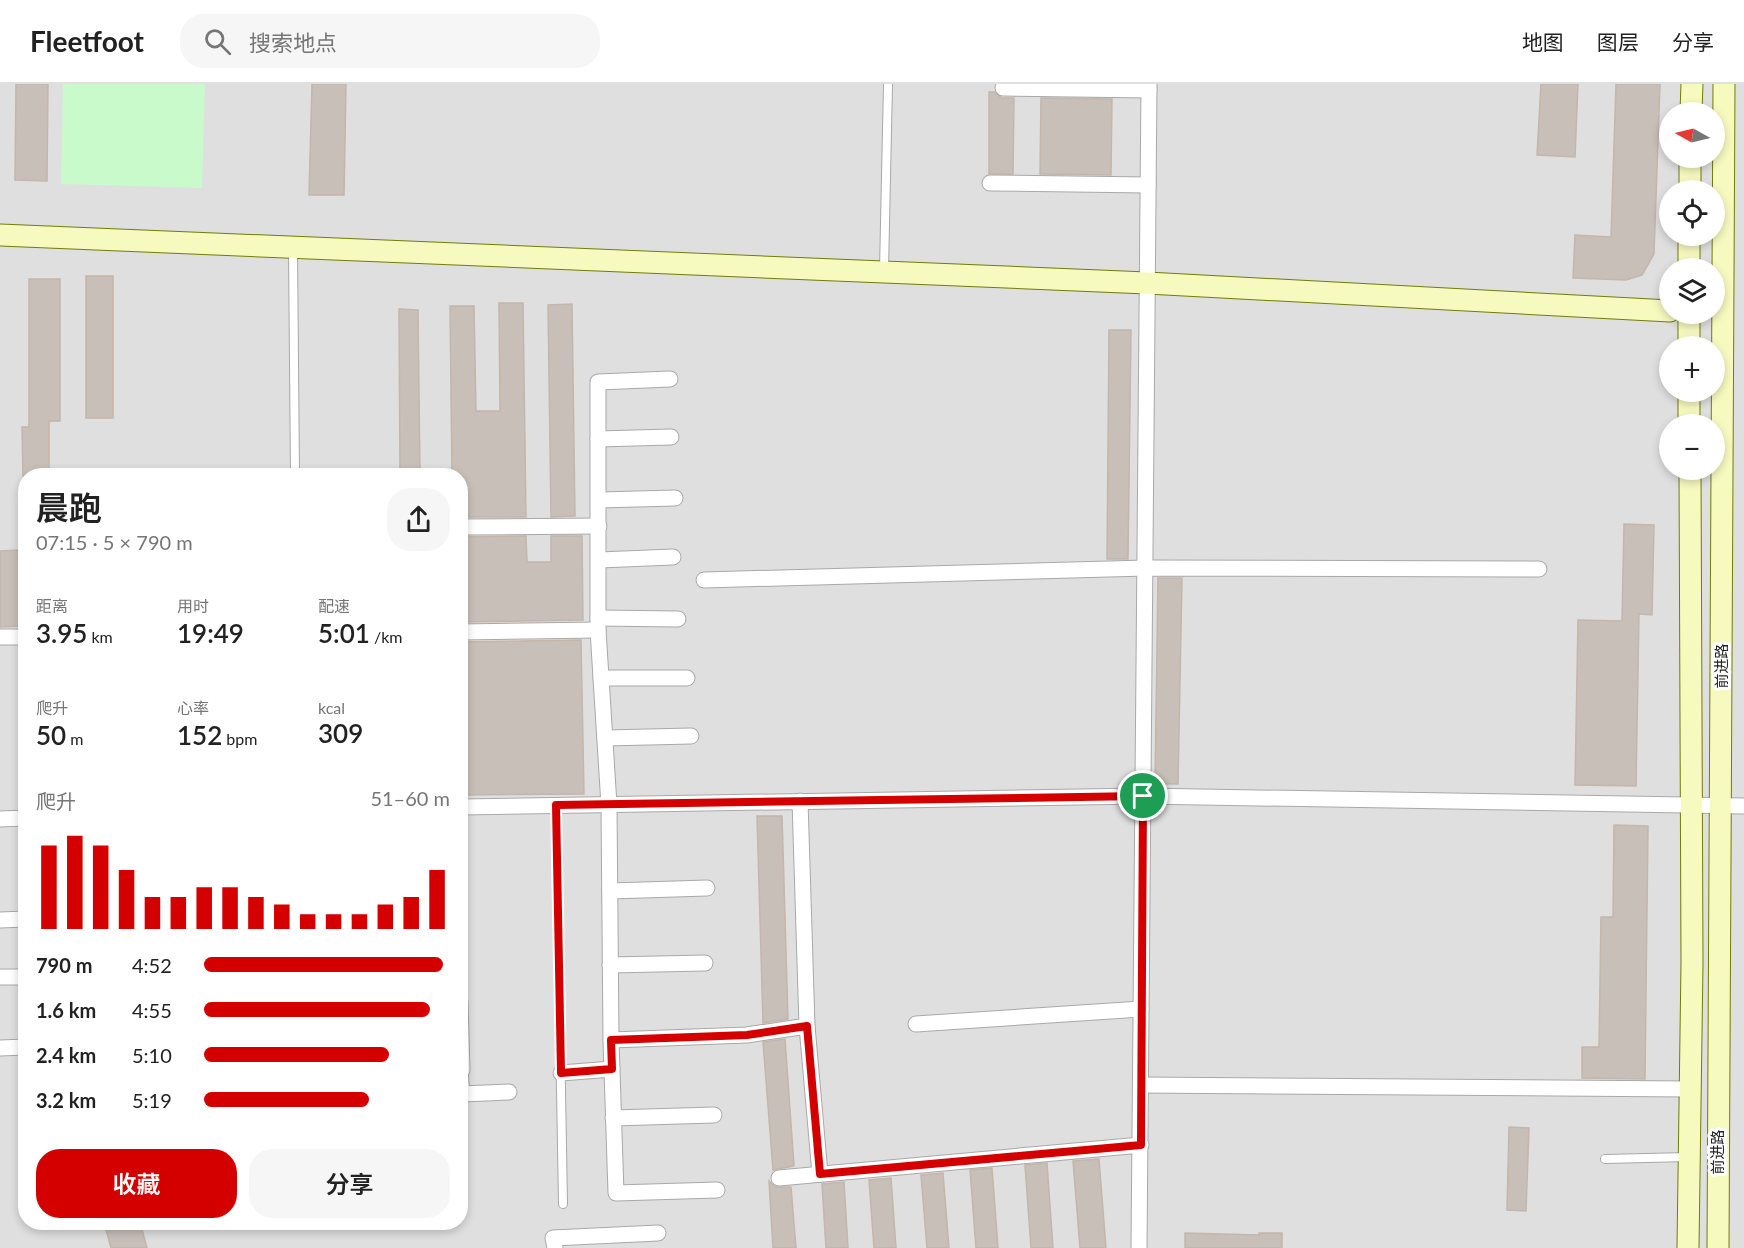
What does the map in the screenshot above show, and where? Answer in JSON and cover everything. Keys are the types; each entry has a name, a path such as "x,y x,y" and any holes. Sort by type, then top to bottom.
{"main road":[{"path":"1691,102 1692,84"},
{"name":"前进路","path":"1718,1248 1728,314 1724,84"},
{"path":"0,235 1147,283 1659,310"},
{"name":"前进路","path":"1688,1248 1692,963 1689,480"}],"street":[{"path":"1003,88 1149,87 1139,1248"},
{"path":"990,183 1148,185"},
{"path":"670,379 598,382 598,624 609,805 611,1040 616,1193 717,1190"},
{"path":"598,439 671,438"},
{"path":"599,500 675,498"},
{"path":"468,527 599,526"},
{"path":"599,560 673,557"},
{"path":"704,580 1146,568 1539,569"},
{"path":"468,632 678,619"},
{"path":"0,638 18,637"},
{"path":"601,678 687,678"},
{"path":"605,738 691,736"},
{"path":"468,807 1143,796 1744,806"},
{"path":"800,801 807,1026 820,1174"},
{"path":"0,819 18,819"},
{"path":"610,891 707,888"},
{"path":"0,920 18,920"},
{"path":"610,965 705,963"},
{"path":"0,977 18,977"},
{"path":"916,1024 1141,1009"},
{"path":"611,1040 747,1035 807,1026"},
{"path":"0,1048 18,1047"},
{"path":"561,1073 612,1069"},
{"path":"1141,1085 1689,1089"},
{"path":"468,1094 509,1092"},
{"path":"613,1118 714,1115"},
{"path":"779,1178 1141,1145"},
{"path":"555,1248 553,1238 658,1233"}],"lane":[{"path":"884,272 888,84"},
{"path":"293,248 295,468"},
{"path":"556,805 563,1204"},
{"path":"1605,1159 1689,1157"}],"shaded area":[{"path":"0,84 1744,84 1744,1248 0,1248"}],"green space":[{"path":"63,84 205,84 202,188 61,184"}],"building":[{"path":"16,84 48,84 47,181 15,180"},
{"path":"312,84 346,84 344,195 309,195"},
{"path":"1541,84 1578,84 1575,157 1537,155"},
{"path":"1616,84 1660,84 1654,254 1642,275 1626,280 1573,278 1575,235 1611,237"},
{"path":"989,92 994,92 1002,98 1014,98 1013,174 989,174"},
{"path":"1041,98 1112,99 1111,175 1040,174"},
{"path":"86,276 113,276 113,418 86,418"},
{"path":"29,279 60,279 60,421 49,421 49,468 23,468 22,427 29,427"},
{"path":"499,303 523,303 526,517 468,517 468,468 452,468 450,306 474,306 476,411 500,411"},
{"path":"572,304 575,516 551,517 548,305"},
{"path":"399,309 418,310 420,468 400,468"},
{"path":"1109,330 1131,330 1128,559 1107,559"},
{"path":"1624,524 1654,525 1652,615 1639,614 1636,786 1575,785 1578,620 1622,621"},
{"path":"526,536 527,562 551,562 551,536 582,536 583,620 468,622 468,537"},
{"path":"18,550 18,626 0,627 0,551"},
{"path":"1158,578 1182,578 1178,784 1155,784"},
{"path":"581,640 584,794 468,795 468,642"},
{"path":"757,816 782,816 788,1019 763,1023"},
{"path":"1614,825 1648,826 1645,1079 1582,1078 1582,1047 1599,1047 1601,917 1613,917"},
{"path":"785,1039 794,1166 773,1170 763,1042"},
{"path":"1509,1127 1529,1128 1526,1211 1507,1210"},
{"path":"1099,1159 1106,1248 1080,1248 1073,1161"},
{"path":"1047,1163 1053,1248 1031,1248 1025,1165"},
{"path":"992,1168 998,1248 976,1248 970,1170"},
{"path":"943,1173 949,1248 927,1248 921,1175"},
{"path":"891,1178 896,1248 874,1248 869,1180"},
{"path":"769,1181 775,1187 791,1187 796,1248 773,1248"},
{"path":"844,1182 848,1248 826,1248 822,1184"},
{"path":"106,1230 142,1230 147,1248 111,1248"},
{"path":"1185,1233 1259,1235 1259,1233 1282,1233 1282,1248 1185,1248"}],"route":[{"path":"1143,796 1141,1145 820,1174 807,1026 747,1035 611,1040 612,1069 561,1073 556,805 1143,796"}]}
